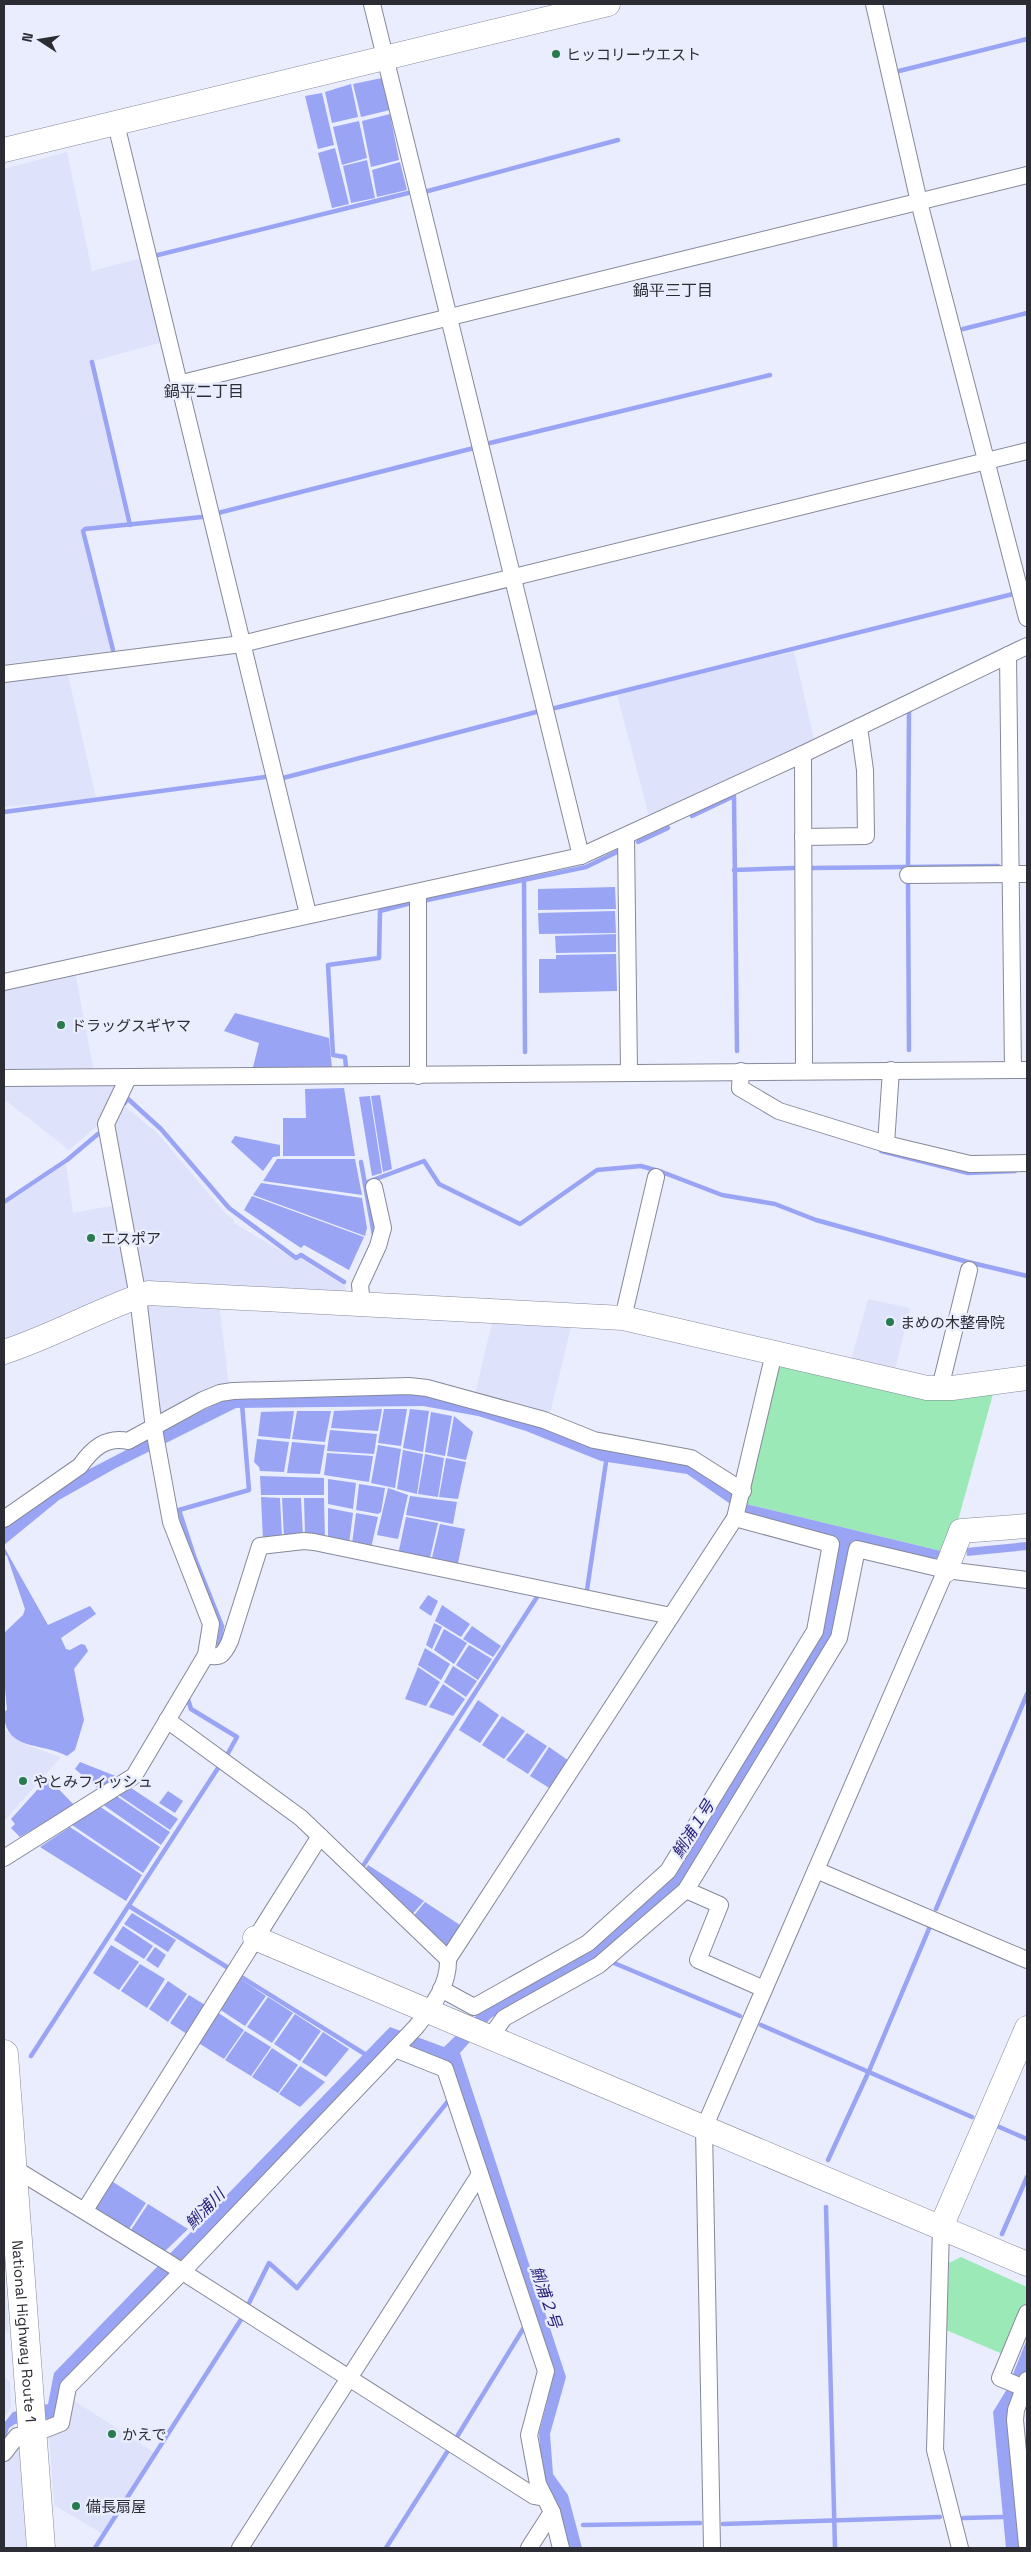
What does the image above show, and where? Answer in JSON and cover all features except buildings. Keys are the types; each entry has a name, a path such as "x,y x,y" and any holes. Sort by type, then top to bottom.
{"highway":[{"name":"National Highway Route 1","path":"4,2054 9,2156 30,2400 19,2433 40,2548"}],"street":[{"path":"372,4 581,856"},
{"path":"4,148 116,124 608,4"},
{"path":"874,4 919,202 988,461 1020,559 1027,618"},
{"path":"116,124 308,914"},
{"path":"178,384 1027,175"},
{"path":"4,674 242,644 1027,451"},
{"path":"4,982 308,914 581,856 626,837 803,754 1027,646"},
{"path":"4,1078 418,1076 804,1070 1020,1070 1010,874 1008,655"},
{"path":"803,837 866,836 865,770 859,727"},
{"path":"803,754 804,1070"},
{"path":"626,837 629,1072"},
{"path":"908,875 1027,874"},
{"path":"418,892 418,1076"},
{"path":"886,1144 891,1070"},
{"path":"741,1071 740,1088 779,1111 886,1144 970,1164 1027,1163"},
{"path":"4,1858 134,1776 206,1655 211,1624 171,1522 154,1429 138,1297 106,1124 128,1078"},
{"path":"623,1318 656,1177"},
{"path":"362,1304 360,1285 378,1246 383,1228 374,1187"},
{"path":"940,1388 969,1270"},
{"path":"4,1352 31,1343 114,1304 148,1294 623,1318 927,1388 1027,1378"},
{"path":"4,2453 19,2433 61,2423 68,2387 174,2267 422,2020 442,1989 448,1974 448,1960 735,1518 743,1491 774,1353"},
{"path":"4,1518 80,1466 88,1455 106,1442 116,1438 128,1441 154,1429 203,1400 233,1391 409,1386 427,1388 544,1420 594,1440 691,1458 743,1491"},
{"path":"442,1989 474,2007 588,1943 668,1871 815,1631 831,1544 735,1518"},
{"path":"712,2548 704,2128 946,1570 961,1531 1027,1526"},
{"path":"206,1655 216,1658 224,1655 260,1546 292,1542 314,1542 671,1616"},
{"path":"487,2037 504,2018 599,1965 686,1890 839,1638 857,1548 946,1570 1027,1580"},
{"path":"167,1720 301,1818 448,1960"},
{"path":"85,2210 320,1836"},
{"path":"816,1870 1027,1960"},
{"path":"686,1890 720,1905 698,1960 764,1989"},
{"path":"255,1938 422,2020 458,2024 1027,2264"},
{"path":"960,2548 934,2450 941,2227 1027,2028"},
{"path":"398,2046 445,2069 546,2371 530,2435 538,2484 548,2505 561,2548"},
{"path":"9,2156 85,2210 548,2505"},
{"path":"240,2548 480,2174"},
{"path":"1027,2312 1000,2378 1026,2384 1016,2410 1015,2420 1024,2472 1027,2545"},
{"path":"529,2548 548,2505"}],"shaded area":[{"path":"67,152 92,271 142,258 163,342 90,362 127,524 84,528 81,531 111,651 4,664 4,169"},
{"path":"794,652 814,739 650,820 617,694"},
{"path":"68,675 96,798 4,807 4,681"},
{"path":"75,972 94,1072 4,1072 4,987"},
{"path":"95,1082 119,1086 103,1121 69,1150 4,1099 4,1083"},
{"path":"125,1106 158,1134 226,1214 234,1220 234,1223 296,1260 300,1258 345,1286 348,1298 150,1287 141,1281 112,1127"},
{"path":"66,1164 73,1213 116,1205 130,1285 126,1290 4,1343 4,1204"},
{"path":"868,1299 910,1308 894,1374 850,1364"},
{"path":"157,1300 219,1303 229,1386 158,1423 147,1306"},
{"path":"493,1319 572,1323 550,1413 475,1394"},
{"path":"4,1729 26,1745 61,1757 4,1821"},
{"path":"4,2269 9,2333 4,2330"},
{"path":"4,2377 10,2382 11,2407 4,2418"},
{"path":"73,2400 155,2453 103,2534 54,2505 49,2433"},
{"path":"19,2444 26,2548 4,2548 4,2462"}],"green space":[{"path":"782,1363 993,1394 957,1524 941,1551 746,1504 778,1367"},
{"path":"961,2257 1027,2287 1027,2301 1005,2355 946,2330 949,2263"}],"water":[{"path":"382,78 390,110 361,117 353,84"},
{"path":"351,84 358,117 332,123 325,92"},
{"path":"322,93 334,145 318,149 305,96"},
{"path":"390,114 399,160 371,167 362,121"},
{"path":"359,121 367,158 342,165 333,127"},
{"path":"335,148 349,204 332,208 318,153"},
{"path":"367,160 375,198 351,203 343,166"},
{"path":"400,162 407,190 377,197 372,170"},
{"path":"615,887 616,909 538,910 538,889"},
{"path":"615,911 616,933 539,934 538,913"},
{"path":"616,934 616,952 556,953 555,936"},
{"path":"616,954 617,991 539,993 539,959 556,959 556,955"},
{"path":"235,1013 329,1038 332,1068 253,1067 259,1043 224,1031"},
{"path":"344,1088 355,1156 283,1156 283,1118 306,1118 305,1089"},
{"path":"380,1095 392,1169 383,1172 371,1096"},
{"path":"370,1096 382,1173 372,1176 359,1097"},
{"path":"235,1136 280,1145 280,1156 273,1157 263,1171 231,1142"},
{"path":"277,1159 355,1159 362,1195 263,1181"},
{"path":"261,1183 362,1198 367,1228 365,1236 253,1195"},
{"path":"252,1196 364,1237 349,1270 304,1245 301,1248 244,1210"},
{"path":"424,1393 689,1464 714,1478 746,1504 941,1551 939,1558 925,1559 852,1541 833,1636 680,1886 601,1954 491,2018 460,2053 566,2377 550,2434 553,2474 568,2495 582,2548 568,2548 556,2500 542,2479 539,2433 553,2378 449,2063 394,2041 65,2383 55,2418 15,2424 9,2428 4,2444 4,2423 13,2412 48,2404 54,2373 390,2027 444,2047 479,2013 669,1878 821,1632 837,1537 745,1514 687,1474 601,1461 526,1431 478,1416 423,1406 236,1408 116,1468 59,1500 4,1545 4,1527 76,1476 223,1400 233,1397"},
{"path":"382,1409 378,1431 331,1428 334,1411"},
{"path":"384,1409 407,1409 401,1446 378,1443"},
{"path":"410,1409 429,1411 423,1452 403,1448"},
{"path":"294,1411 290,1439 258,1436 261,1412"},
{"path":"297,1411 331,1411 325,1442 292,1439"},
{"path":"431,1412 452,1416 445,1456 425,1452"},
{"path":"454,1416 473,1432 466,1460 447,1456"},
{"path":"330,1430 377,1434 374,1454 327,1451"},
{"path":"257,1439 289,1442 284,1472 260,1471 254,1462"},
{"path":"292,1442 325,1445 320,1474 287,1473"},
{"path":"378,1445 401,1449 395,1488 371,1483"},
{"path":"403,1450 423,1454 417,1494 397,1489"},
{"path":"327,1453 373,1456 369,1482 324,1475"},
{"path":"425,1454 444,1458 438,1497 418,1494"},
{"path":"446,1458 466,1462 458,1499 439,1497"},
{"path":"260,1476 324,1478 324,1495 261,1495"},
{"path":"328,1479 356,1483 353,1509 328,1504"},
{"path":"359,1484 385,1488 381,1512 378,1514 356,1510"},
{"path":"388,1488 408,1495 398,1539 377,1535"},
{"path":"410,1496 457,1502 453,1524 406,1515"},
{"path":"261,1497 280,1498 282,1538 263,1540"},
{"path":"282,1498 301,1498 303,1536 284,1538"},
{"path":"304,1498 324,1498 325,1540 305,1536"},
{"path":"328,1508 353,1513 349,1544 328,1540"},
{"path":"356,1513 378,1517 371,1548 352,1544"},
{"path":"406,1517 438,1523 429,1562 398,1555"},
{"path":"440,1524 465,1529 457,1568 431,1562"},
{"path":"1027,1542 1027,1550 967,1556 966,1548"},
{"path":"4,1547 48,1625 90,1606 96,1614 61,1638 66,1649 70,1650 81,1644 85,1645 88,1651 74,1669 84,1720 75,1750 67,1756 18,1740 10,1734 6,1725 4,1712 7,1710 4,1678 4,1633 23,1615 25,1609 7,1556 4,1554"},
{"path":"428,1595 438,1601 431,1616 419,1608"},
{"path":"442,1605 470,1624 461,1637 435,1621"},
{"path":"434,1623 442,1627 432,1649 426,1645"},
{"path":"472,1626 501,1646 493,1657 463,1639"},
{"path":"444,1629 467,1643 454,1664 434,1650"},
{"path":"469,1645 492,1659 478,1680 456,1665"},
{"path":"425,1648 450,1664 441,1680 418,1665"},
{"path":"453,1666 477,1681 466,1697 444,1682"},
{"path":"418,1667 440,1682 426,1706 405,1699"},
{"path":"443,1684 465,1699 453,1716 429,1707"},
{"path":"478,1700 499,1715 480,1743 459,1730"},
{"path":"502,1716 525,1731 504,1759 482,1745"},
{"path":"527,1733 547,1746 528,1774 506,1760"},
{"path":"549,1747 569,1761 551,1789 530,1776"},
{"path":"80,1762 118,1777 100,1790 75,1769"},
{"path":"48,1778 74,1805 20,1837 11,1828 15,1824 11,1819"},
{"path":"128,1786 178,1819 170,1830 117,1794"},
{"path":"168,1791 183,1801 175,1813 159,1803"},
{"path":"115,1795 170,1832 161,1845 102,1804"},
{"path":"99,1806 160,1847 143,1873 72,1825"},
{"path":"70,1827 142,1875 126,1901 40,1847"},
{"path":"368,1865 424,1901 409,1918 363,1873"},
{"path":"425,1902 463,1927 448,1950 411,1919"},
{"path":"132,1913 176,1940 168,1952 124,1924"},
{"path":"123,1926 153,1946 144,1959 114,1940"},
{"path":"111,1945 139,1962 119,1990 93,1973"},
{"path":"155,1947 166,1955 158,1968 146,1960"},
{"path":"140,1964 165,1979 147,2008 121,1991"},
{"path":"239,1978 266,1996 245,2026 219,2009"},
{"path":"168,1981 187,1994 168,2022 149,2009"},
{"path":"189,1995 205,2005 187,2034 170,2023"},
{"path":"268,1997 293,2013 272,2043 247,2027"},
{"path":"217,2012 244,2030 224,2059 197,2042"},
{"path":"295,2014 321,2031 300,2061 274,2044"},
{"path":"245,2031 271,2047 251,2076 225,2060"},
{"path":"323,2032 349,2049 326,2077 302,2062"},
{"path":"272,2048 298,2065 278,2093 252,2077"},
{"path":"300,2066 325,2082 300,2107 279,2094"},
{"path":"110,2180 146,2203 127,2232 95,2211 93,2204"},
{"path":"148,2204 188,2229 162,2254 129,2233"},
{"path":"1027,2339 1027,2368 1010,2411 1021,2548 1006,2548 993,2412 1007,2389"}],"waterway":[{"path":"899,71 1027,39"},
{"path":"428,191 618,140"},
{"path":"154,256 408,193"},
{"path":"963,329 1027,313"},
{"path":"92,362 130,525"},
{"path":"490,443 770,375"},
{"path":"218,513 474,448"},
{"path":"113,650 83,531 85,529 202,517"},
{"path":"555,708 1017,593"},
{"path":"283,778 540,711"},
{"path":"908,867 909,712"},
{"path":"4,812 265,777"},
{"path":"692,816 734,796 737,1051"},
{"path":"638,842 668,828"},
{"path":"427,900 586,867 619,851"},
{"path":"811,868 998,866"},
{"path":"734,870 794,868"},
{"path":"524,879 525,1052"},
{"path":"908,882 909,1050"},
{"path":"346,1067 345,1057 333,1055 328,965 379,958 380,911 411,903"},
{"path":"125,1103 127,1098 161,1129 229,1208 296,1258 301,1255 344,1282"},
{"path":"4,1202 67,1160 98,1134"},
{"path":"881,1151 968,1173 1015,1171"},
{"path":"365,1183 424,1161 439,1184 520,1224 597,1170 641,1166 722,1195 775,1204 816,1220 968,1262 1027,1276"},
{"path":"361,1162 374,1235"},
{"path":"219,1644 222,1626 194,1556 179,1510 249,1490 242,1404"},
{"path":"587,1590 606,1462"},
{"path":"361,1869 539,1594"},
{"path":"936,1909 1027,1694"},
{"path":"187,1696 191,1709 237,1737 227,1755"},
{"path":"31,2056 220,1765"},
{"path":"129,1906 230,1969"},
{"path":"828,2160 869,2071 931,1924"},
{"path":"614,1963 740,2016"},
{"path":"238,1975 368,2056"},
{"path":"761,2025 972,2117"},
{"path":"248,2305 269,2263 297,2288 449,2100"},
{"path":"997,2126 1027,2139"},
{"path":"1002,2234 1027,2177"},
{"path":"826,2207 835,2548"},
{"path":"95,2548 242,2318"},
{"path":"455,2440 523,2329"},
{"path":"386,2548 449,2449"},
{"path":"723,2524 940,2517"},
{"path":"963,2518 1003,2517"},
{"path":"583,2525 700,2523"}],"place":[{"name":"ヒッコリーウエスト","path":"556,54"},
{"name":"ドラッグスギヤマ","path":"61,1025"},
{"name":"エスポア","path":"91,1238"},
{"name":"まめの木整骨院","path":"890,1322"},
{"name":"やとみフィッシュ","path":"23,1781"},
{"name":"かえで","path":"112,2434"},
{"name":"備長扇屋","path":"76,2506"}],"district":[{"name":"鍋平三丁目","path":"673,290"},
{"name":"鍋平二丁目","path":"204,391"}],"water label":[{"name":"鯏浦１号","path":"693,1829"},
{"name":"鯏浦川","path":"205,2209"},
{"name":"鯏浦２号","path":"546,2297"}]}
